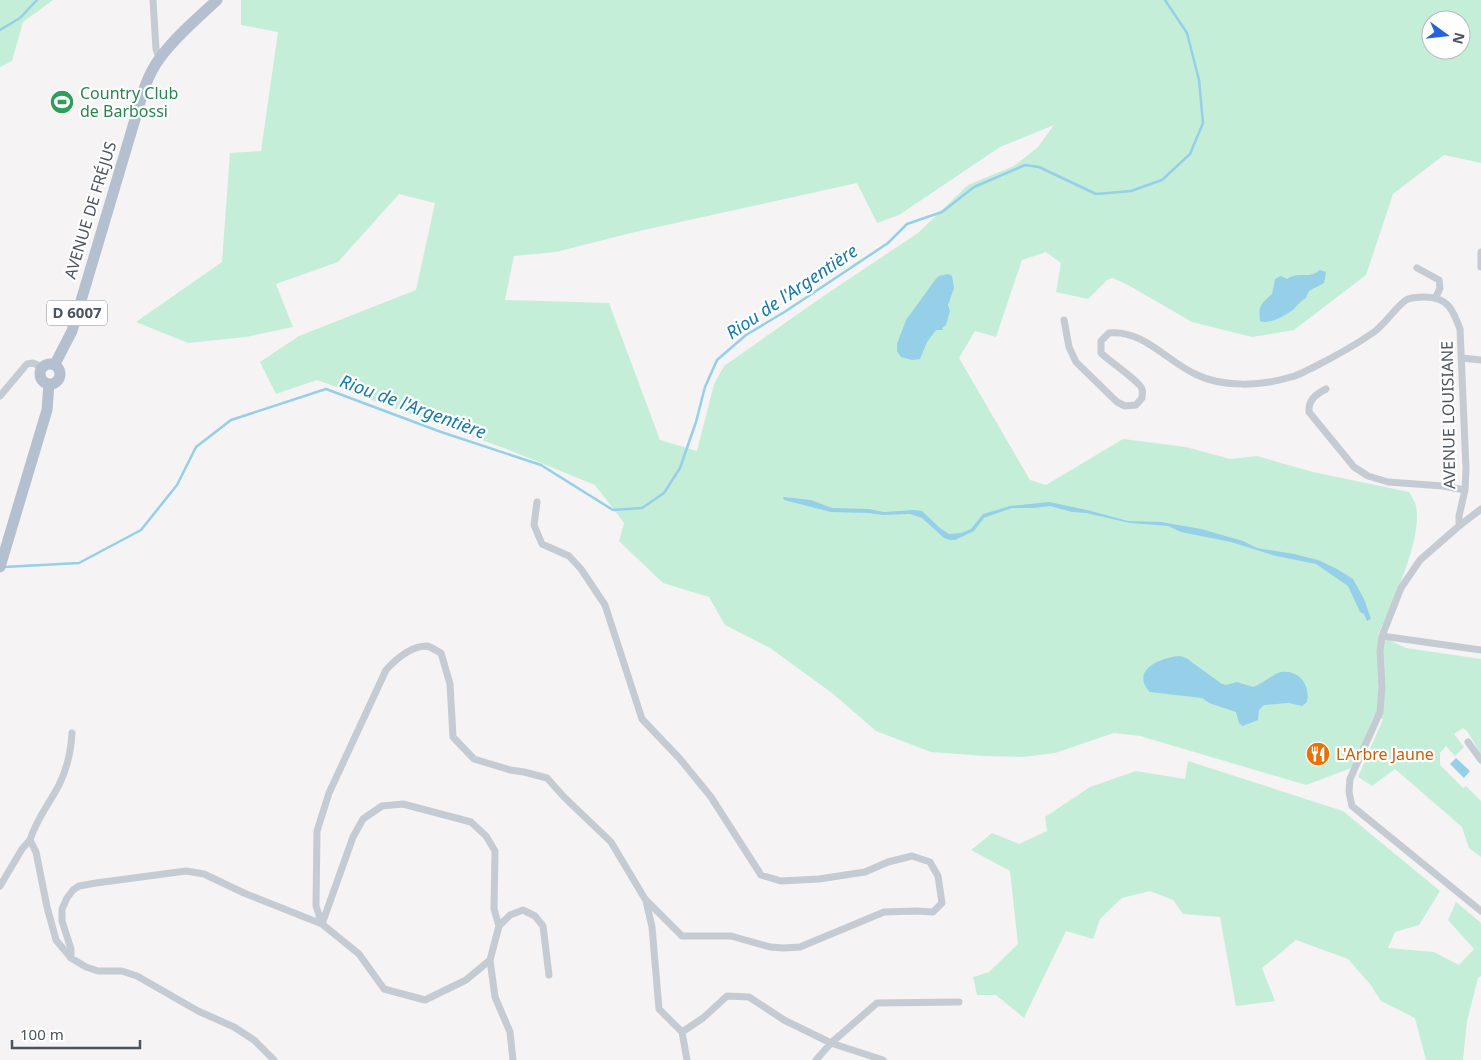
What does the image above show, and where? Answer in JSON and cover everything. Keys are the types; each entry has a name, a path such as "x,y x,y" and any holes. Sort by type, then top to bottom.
{"main road":[{"name":"AVENUE DE FRÉJUS","path":"55,364 72,331 144,89 159,58 217,0"},
{"path":"46,364 55,364 60,372 60,377 57,381 49,384 42,379 40,371 46,364"},
{"path":"0,567 47,410 49,384"}],"street":[{"path":"153,0 156,48 159,58"},
{"path":"1481,252 1481,267"},
{"path":"1064,320 1069,347 1076,362 1117,402 1125,406 1136,405 1142,398 1142,389 1138,382 1112,364 1101,353 1101,341 1108,333 1121,332 1145,341 1194,374 1212,381 1243,385 1292,377 1338,355 1376,330 1408,299 1436,297 1440,288 1439,280 1417,268"},
{"name":"AVENUE LOUISIANE","path":"1436,297 1445,303 1454,314 1460,329 1466,469 1465,490 1459,516 1459,526"},
{"path":"1462,358 1481,360"},
{"path":"0,396 28,364 33,363 42,367"},
{"path":"1326,389 1318,393 1313,399 1309,412 1354,467 1368,476 1388,482 1443,486 1465,490"},
{"path":"322,924 316,906 317,831 329,793 386,670 397,658 412,650 427,646 441,653 450,684 453,737 474,760 547,778 611,842 646,899 682,936 730,936 770,947 800,947 884,912 934,912 942,903 938,876 930,862 912,856 888,862 865,872 819,880 781,881 761,875 711,797 680,758 642,719 605,605 581,569 569,556 542,544 534,525 537,502"},
{"path":"1481,509 1420,560 1400,588 1382,636 1380,651 1382,687 1380,712 1350,779 1349,792 1352,806 1481,911"},
{"path":"1382,636 1481,650"},
{"path":"0,886 30,840 34,827 59,785 72,749 72,733"},
{"path":"1468,742 1481,760"},
{"path":"322,924 353,837 363,819 382,806 403,804 471,822 486,836 496,851 494,909 499,926"},
{"path":"30,840 36,852 47,908 56,940 71,958 86,967 98,970 122,971 137,976 198,1011 234,1027 254,1040 274,1060"},
{"path":"71,958 71,949 62,921 62,909 66,898 79,886 186,872 204,874 244,893 322,924 360,954 384,989 425,1000 466,980 490,960"},
{"path":"646,899 652,928 659,1009 682,1032 686,1060"},
{"path":"513,1060 510,1032 495,997 490,960 499,926 510,915 523,910 535,916 543,926 549,974"},
{"path":"682,1032 703,1018 728,996 749,997 784,1020 831,1043 883,1060"},
{"path":"816,1060 831,1043 877,1003 959,1002"}],"green space":[{"path":"0,0 53,0 23,22 12,61 0,67"},
{"path":"241,0 1481,0 1481,163 1444,155 1393,194 1366,275 1294,330 1252,337 1192,322 1113,278 1107,280 1088,299 1056,292 1061,263 1046,252 1022,260 996,337 975,331 959,358 1030,480 1046,485 1123,439 1186,447 1230,459 1257,456 1313,472 1409,492 1416,506 1415,536 1405,571 1378,635 1406,648 1481,659 1481,754 1467,731 1463,728 1454,734 1464,747 1455,756 1446,746 1440,753 1440,765 1463,788 1466,786 1481,801 1481,857 1469,848 1462,827 1395,769 1372,786 1358,777 1383,719 1373,718 1354,767 1306,785 1140,736 1114,733 1055,753 1023,757 931,752 876,731 832,693 770,648 725,625 709,597 663,583 619,541 624,523 595,485 509,450 317,380 276,394 260,362 299,336 416,290 435,203 399,194 338,262 276,284 293,327 246,337 188,343 136,322 222,262 230,153 261,151 278,32 241,25","holes":["1054,125 1038,147 1014,166 968,185 918,233 724,366 714,384 697,451 660,440 609,303 505,300 514,256 556,252 635,232 857,183 877,223 899,215 1000,147"]},
{"path":"1188,761 1343,811 1440,891 1419,925 1395,932 1388,948 1434,952 1459,965 1474,949 1448,920 1456,902 1481,923 1481,976 1478,978 1467,1021 1463,1060 1426,1060 1415,1018 1381,1001 1370,984 1348,959 1296,940 1262,968 1275,1001 1236,1006 1220,917 1183,914 1173,900 1150,891 1122,898 1100,919 1093,939 1066,931 1024,1018 996,995 977,995 973,977 989,972 1018,944 1010,871 971,850 992,833 1019,844 1047,831 1045,817 1090,787 1136,771 1185,779"}],"water":[{"path":"1320,270 1326,272 1324,283 1309,291 1306,298 1294,309 1273,321 1260,321 1260,308 1272,294 1275,279 1281,276 1287,279 1294,276 1315,274"},
{"path":"948,274 952,276 954,288 948,305 950,311 946,325 942,328 943,330 936,330 927,342 920,359 912,360 901,357 897,351 897,344 906,320 935,280 939,276"},
{"path":"783,497 811,500 832,508 869,509 884,512 922,511 949,534 961,533 971,529 983,514 1010,506 1049,502 1128,521 1161,522 1201,529 1243,541 1257,548 1318,560 1337,569 1353,579 1364,599 1371,619 1367,621 1364,614 1360,612 1348,586 1316,564 1276,556 1231,542 1181,532 1168,526 1130,523 1050,506 1012,508 984,518 974,531 955,540 950,540 944,538 922,518 910,514 883,515 831,512 784,500"},
{"path":"1180,656 1186,658 1226,685 1237,682 1253,687 1281,672 1293,673 1305,685 1308,696 1307,702 1302,706 1289,703 1264,705 1259,710 1258,720 1243,726 1239,723 1236,712 1209,703 1202,698 1150,692 1143,677 1150,666 1165,659"},
{"path":"1456,758 1470,771 1464,778 1450,764"}],"waterway":[{"path":"0,30 20,18 37,0"},
{"name":"Riou de l'Argentière","path":"4,567 79,563 141,530 177,485 196,447 231,420 326,389 441,432 541,465 613,510 642,508 664,493 680,468 696,422 705,387 717,360 746,335 786,311 888,243 907,224 942,212 974,187 1025,165 1039,167 1096,194 1131,191 1162,180 1190,154 1203,123 1199,80 1187,33 1165,0"}],"place":[{"name":"Country Club de Barbossi","path":"62,102"},
{"name":"L'Arbre Jaune","path":"1318,754"}]}
